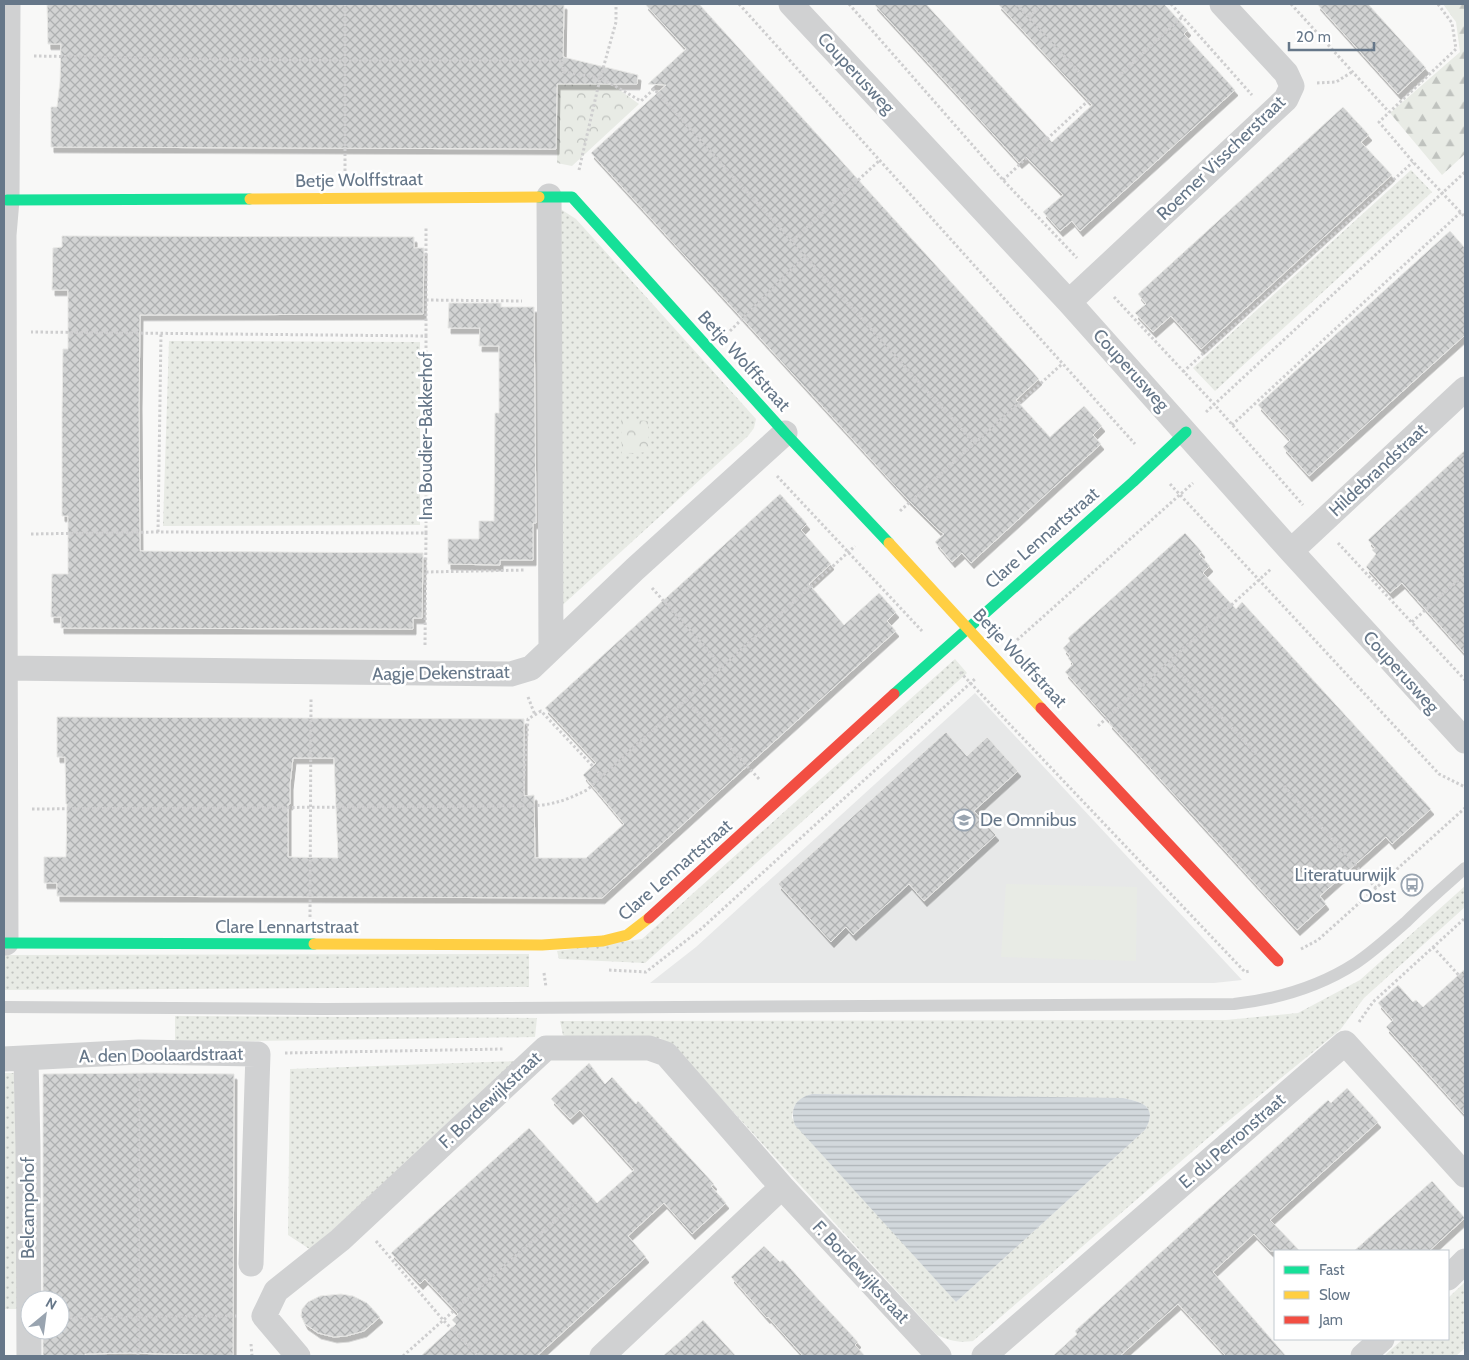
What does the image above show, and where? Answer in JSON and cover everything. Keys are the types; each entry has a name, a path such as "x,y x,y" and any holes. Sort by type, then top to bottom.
{"street":[{"path":"5,944 4,235 8,4"},
{"name":"Couperusweg","path":"791,4 1069,302 1291,551 1465,741"},
{"name":"Roemer Visscherstraat","path":"1069,302 1286,99 1292,86 1286,73 1222,4"},
{"path":"551,648 551,302 561,197"},
{"name":"Betje Wolffstraat","path":"6,200 561,197 711,350 785,433 877,529 996,660 1278,962"},
{"name":"Hildebrandstraat","path":"1291,551 1465,389"},
{"name":"Clare Lennartstraat","path":"5,944 542,945 603,942 627,935 644,923 780,801 968,627 1153,464 1186,432"},
{"name":"Aagje Dekenstraat","path":"5,668 511,674 531,668 635,569 785,433"},
{"path":"1344,1043 1465,1175"},
{"name":"E. du Perronstraat","path":"984,1356 1344,1043"},
{"name":"F. Bordewijkstraat","path":"264,1316 276,1291 340,1240 546,1048 649,1048 666,1054 782,1187 939,1356"},
{"name":"A. den Doolaardstraat","path":"15,1059 139,1052 258,1054 252,1264"},
{"name":"Belcampohof","path":"15,1059 28,1157 28,1356"},
{"path":"602,1356 782,1187"},
{"path":"1449,1277 1465,1261"},
{"path":"264,1316 298,1356"},
{"path":"1363,1356 1381,1340"}],"lane":[{"path":"4,1006 324,1009 1218,1004 1259,1001 1282,996 1313,985 1356,963 1382,944 1465,868"}],"path":[{"path":"344,198 345,4"},
{"path":"561,197 601,78 616,22 616,4"},
{"path":"739,4 1258,581 1438,774 1465,787"},
{"path":"848,4 1003,180 1214,404 1320,525 1465,680"},
{"path":"1016,4 1080,73"},
{"path":"1029,17 1043,4"},
{"path":"1170,4 1269,115"},
{"path":"1291,4 1389,112"},
{"path":"1438,4 1452,24 1456,49 1379,122 1413,162 1465,217"},
{"path":"1121,74 1182,17"},
{"path":"8,55 345,61 563,62 563,72 601,78 641,101 654,89 974,443"},
{"path":"1292,86 1336,82 1352,72"},
{"path":"1003,180 1090,99"},
{"path":"792,241 880,160"},
{"path":"1183,372 1413,162"},
{"path":"1186,432 1465,172"},
{"path":"426,197 426,336"},
{"path":"1232,425 1461,212"},
{"path":"711,350 806,256"},
{"path":"426,300 551,302"},
{"name":"Ina Boudier-Bakkerhof","path":"4,332 426,336 426,533 158,532 5,535"},
{"path":"158,532 161,333"},
{"path":"5,809 540,806 562,802 587,790 848,552 877,529 1062,364"},
{"path":"759,456 970,683 1245,972 1278,962 1318,940 1465,808"},
{"path":"600,969 646,972 701,929 970,683 1214,464"},
{"path":"425,674 426,533"},
{"path":"1077,745 1291,551"},
{"path":"635,569 722,667"},
{"path":"426,572 551,570"},
{"path":"1412,622 1465,574"},
{"path":"1170,662 1256,754"},
{"path":"310,944 311,673"},
{"path":"686,700 780,801"},
{"path":"522,806 528,719 541,711 602,776"},
{"path":"1284,786 1376,888"},
{"path":"1344,1043 1372,1002 1465,918"},
{"path":"542,945 548,1008"},
{"path":"1433,947 1465,982"},
{"path":"258,1054 546,1048"},
{"path":"138,1356 139,1052"},
{"path":"403,1356 576,1202"},
{"path":"359,1222 444,1321 478,1356"},
{"path":"70,1318 264,1316"}],"shaded area":[{"name":"De Omnibus","path":"975,693 1242,980 1214,983 650,983 696,947"},
{"path":"812,1094 1123,1098 1142,1104 1149,1111 1150,1116 1145,1130 956,1302 795,1125 793,1114 795,1105 802,1098"}],"green space":[{"path":"1443,4 1465,4 1465,154 1442,175 1390,113 1460,52 1456,22"},
{"path":"558,77 595,79 617,88 639,104 572,166 557,163"},
{"path":"1411,170 1432,192 1215,391 1193,368"},
{"path":"559,208 576,219 756,419 754,428 748,436 556,611"},
{"path":"169,341 420,342 420,525 163,526"},
{"path":"621,419 648,421 649,452 622,454"},
{"path":"955,659 967,673 645,963 559,959 557,951 642,939"},
{"path":"1006,884 1137,887 1136,961 1001,957"},
{"path":"1465,886 1465,907 1364,998 1340,1030 1216,1131 973,1341 968,1342 946,1339 937,1335 675,1048 660,1038 572,1038 563,1035 560,1021 1226,1020 1298,1013 1360,980","holes":["812,1094 1123,1098 1137,1101 1149,1111 1149,1122 1145,1130 956,1302 792,1118 793,1109 797,1102 803,1097"]},
{"path":"529,954 529,987 4,990 4,955"},
{"path":"175,1016 537,1018 535,1037 175,1042"},
{"path":"516,1061 311,1250 288,1235 290,1069"},
{"path":"4,1073 22,1073 23,1290 20,1290 20,1309 4,1309"},
{"path":"1465,1282 1465,1348 1456,1356 1384,1356 1402,1340 1449,1340 1449,1297"}],"building":[{"path":"47,4 564,4 563,57 638,75 637,84 557,84 556,149 51,147 51,107 57,107 61,44 48,44"},
{"path":"645,4 699,4 1039,379 1016,400 1050,437 1084,406 1102,426 1093,435 1101,444 971,563 962,553 952,562 935,542 944,534 907,499 591,153 666,85 648,84 686,49"},
{"path":"874,4 926,4 1052,142 1092,105 998,4 1164,4 1188,30 1184,34 1235,90 1080,231 1072,221 1060,231 1043,212 1063,195 1026,157 1019,163"},
{"path":"1317,4 1368,4 1426,68 1398,94"},
{"path":"1343,107 1369,135 1361,142 1392,175 1201,349 1171,316 1153,332 1135,313 1146,304 1138,294"},
{"path":"1450,231 1465,248 1465,335 1309,476 1283,447 1290,440 1258,405"},
{"path":"62,236 414,237 414,248 424,248 423,314 140,315 140,551 423,553 422,618 413,618 413,629 61,628 61,617 51,617 52,574 68,574 68,516 62,516 62,413 63,349 68,349 68,290 52,290 53,248 62,247"},
{"path":"449,303 501,303 501,307 534,307 536,523 533,523 533,560 500,560 500,565 448,564 448,539 479,539 479,521 494,521 495,413 499,413 499,346 479,346 480,328 448,328"},
{"path":"1465,450 1465,654 1402,583 1390,593 1366,567 1376,554 1372,550 1375,548 1368,540"},
{"path":"780,494 807,524 801,530 831,564 809,584 844,625 879,593 896,612 887,621 896,631 602,898 57,896 57,883 44,883 44,857 66,857 67,804 65,757 57,757 57,717 524,719 524,796 534,795 535,858 586,858 624,824 583,775 596,763 545,708","holes":["293,758 334,758 338,858 288,857 288,804 290,804"]},
{"path":"1185,533 1202,552 1199,554 1210,566 1203,573 1236,609 1242,602 1431,809 1392,844 1386,837 1320,896 1326,904 1297,930 1065,672 1073,664 1068,658 1070,656 1063,648 1070,641 1068,638"},
{"path":"946,732 967,756 987,737 1018,771 974,811 996,835 924,901 909,884 853,935 846,927 831,942 778,884"},
{"path":"1465,969 1465,1115 1386,1027 1393,1020 1378,1003 1398,985 1413,1002 1416,1000 1423,1007"},
{"path":"589,1063 605,1084 612,1077 636,1104 638,1101 714,1184 711,1186 726,1203 692,1234 664,1203 628,1236 646,1257 537,1356 421,1356 456,1324 452,1320 458,1314 425,1279 420,1284 391,1253 529,1128 597,1203 634,1170 580,1110 570,1119 551,1099"},
{"path":"43,1074 234,1074 233,1356 130,1353 43,1356 43,1340 70,1340 70,1290 43,1290"},
{"path":"1347,1088 1378,1122 1270,1220 1299,1250 1270,1251 1254,1234 1213,1272 1286,1356 1226,1356 1178,1304 1120,1356 1053,1356 1077,1334 1075,1331 1328,1100 1331,1103"},
{"path":"1432,1181 1465,1218 1430,1250 1355,1250"},
{"path":"764,1246 780,1262 783,1260 858,1342 855,1345 865,1356 803,1356 767,1318 731,1277"},
{"path":"341,1294 353,1296 367,1303 380,1317 364,1331 346,1336 334,1337 318,1333 305,1324 301,1316 302,1309 308,1302 320,1296"},
{"path":"703,1320 736,1356 663,1356 686,1336"}],"traffic: fast":[{"path":"539,197 572,197 785,433 889,543"},
{"path":"7,200 250,199"},
{"path":"894,694 1133,482 1186,432"},
{"path":"4,943 314,944"}],"traffic: slow":[{"path":"250,199 539,197"},
{"path":"889,543 1041,708"},
{"path":"314,944 542,945 603,941 627,935 649,918"}],"traffic: jam":[{"path":"649,918 894,694"},
{"path":"1041,708 1278,961"}],"place":[{"name":"De Omnibus","path":"964,820"},
{"name":"Literatuurwijk Oost","path":"1412,885"}]}
